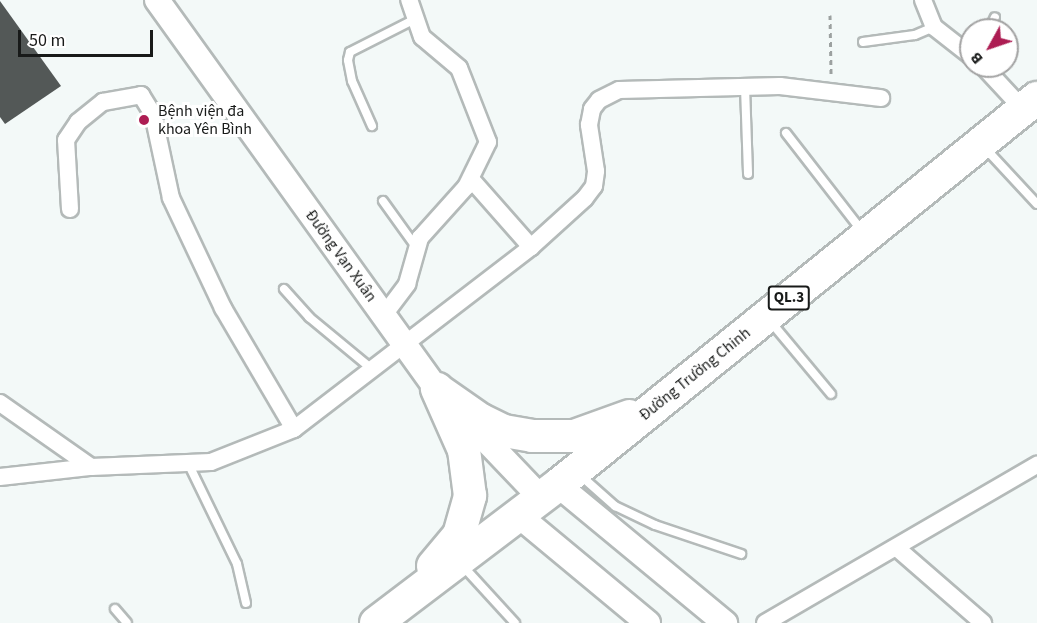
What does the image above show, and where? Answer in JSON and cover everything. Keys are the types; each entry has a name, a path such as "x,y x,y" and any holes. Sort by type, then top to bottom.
{"highway":[{"name":"Đường Trường Chinh","path":"382,619 548,492 1030,104"},
{"path":"437,389 481,420 504,431 532,436 574,436 656,406"},
{"path":"382,619 445,554 459,535 468,512 470,476 464,450 437,389"}],"main road":[{"name":"Đường Vạn Xuân","path":"157,0 437,389 548,492 725,623"},
{"name":"Đường Vạn Xuân","path":"548,492 648,623"}],"street":[{"path":"384,315 407,284 416,247 471,179 488,141 459,68 431,47 415,19 409,0"},
{"path":"923,0 934,27 959,47"},
{"path":"998,78 1030,104"},
{"path":"0,477 91,467 211,462 294,429 373,371 531,247 594,186 596,162 588,125 592,109 599,100 619,90 745,86 881,98"},
{"path":"70,210 66,140 78,122 104,102 141,95 153,114 171,198 223,308 294,429"},
{"path":"471,179 531,247"},
{"path":"0,403 91,467"},
{"path":"765,623 897,549 1037,465"},
{"path":"897,549 983,623"}],"lane":[{"path":"372,126 352,81 348,60 350,52 415,19"},
{"path":"863,42 915,34 934,27"},
{"path":"745,86 748,174"},
{"path":"786,133 866,236"},
{"path":"980,143 1037,204"},
{"path":"383,201 416,247"},
{"path":"284,288 309,317 373,371"},
{"path":"766,316 831,394"},
{"path":"188,463 237,564 246,603"},
{"path":"548,492 615,506 655,525 741,554"},
{"path":"459,562 515,623"},
{"path":"115,609 127,623"}],"path":[{"path":"830,15 831,92"}],"building":[{"path":"0,1 61,86 5,124 0,117"}],"place":[{"name":"Bệnh viện đa khoa Yên Bình","path":"144,120"}]}
